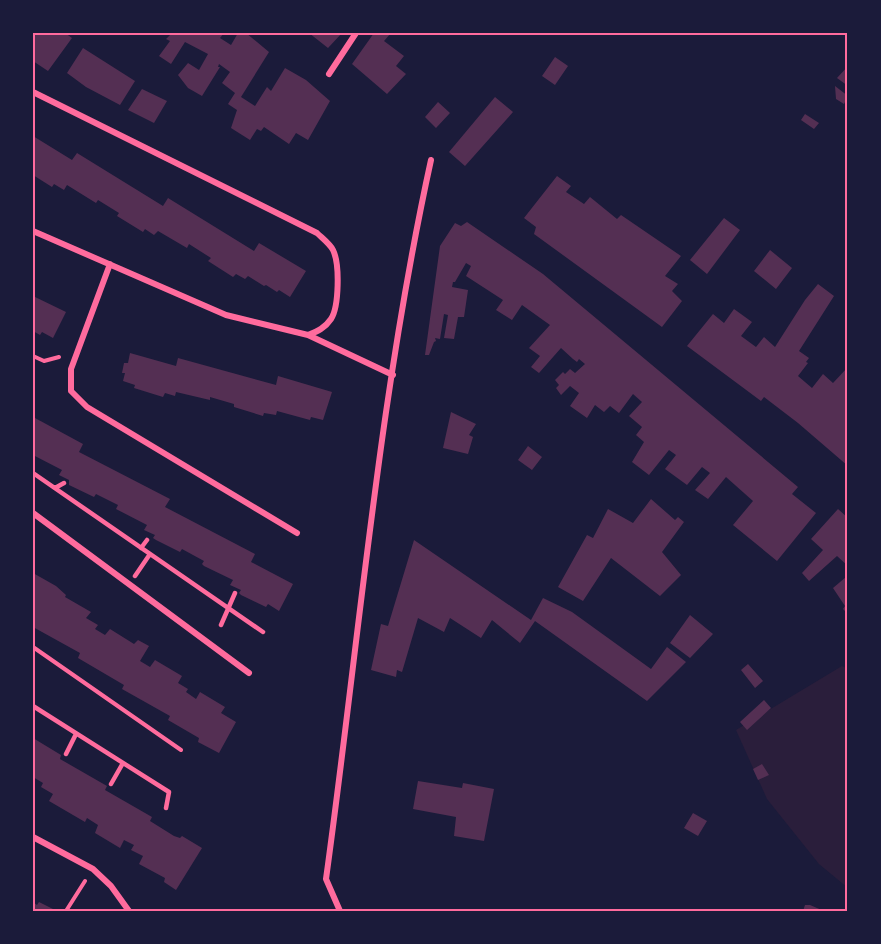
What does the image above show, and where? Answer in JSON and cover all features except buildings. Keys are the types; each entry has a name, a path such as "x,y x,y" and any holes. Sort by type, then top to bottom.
{"street":[{"path":"329,74 356,33"},
{"path":"33,93 317,233 333,249 339,264 338,284 332,318 321,330 308,335"},
{"path":"340,911 326,879 372,515 418,222 431,160"},
{"path":"33,231 226,315 308,335 393,375"},
{"path":"110,264 71,369 71,391 87,408 297,533"},
{"path":"33,513 249,673"},
{"path":"33,837 93,869 111,886 129,911"}],"lane":[{"path":"33,473 262,632"},
{"path":"55,488 64,483"},
{"path":"141,548 147,540"},
{"path":"135,576 150,554"},
{"path":"220,625 235,593"},
{"path":"33,706 169,792 166,808"},
{"path":"66,754 76,734"},
{"path":"111,784 123,763"}],"path":[{"path":"33,647 181,750"},
{"path":"66,911 93,869"}],"shaded area":[{"path":"842,666 848,669 848,888 819,864 767,799 736,730"}]}
